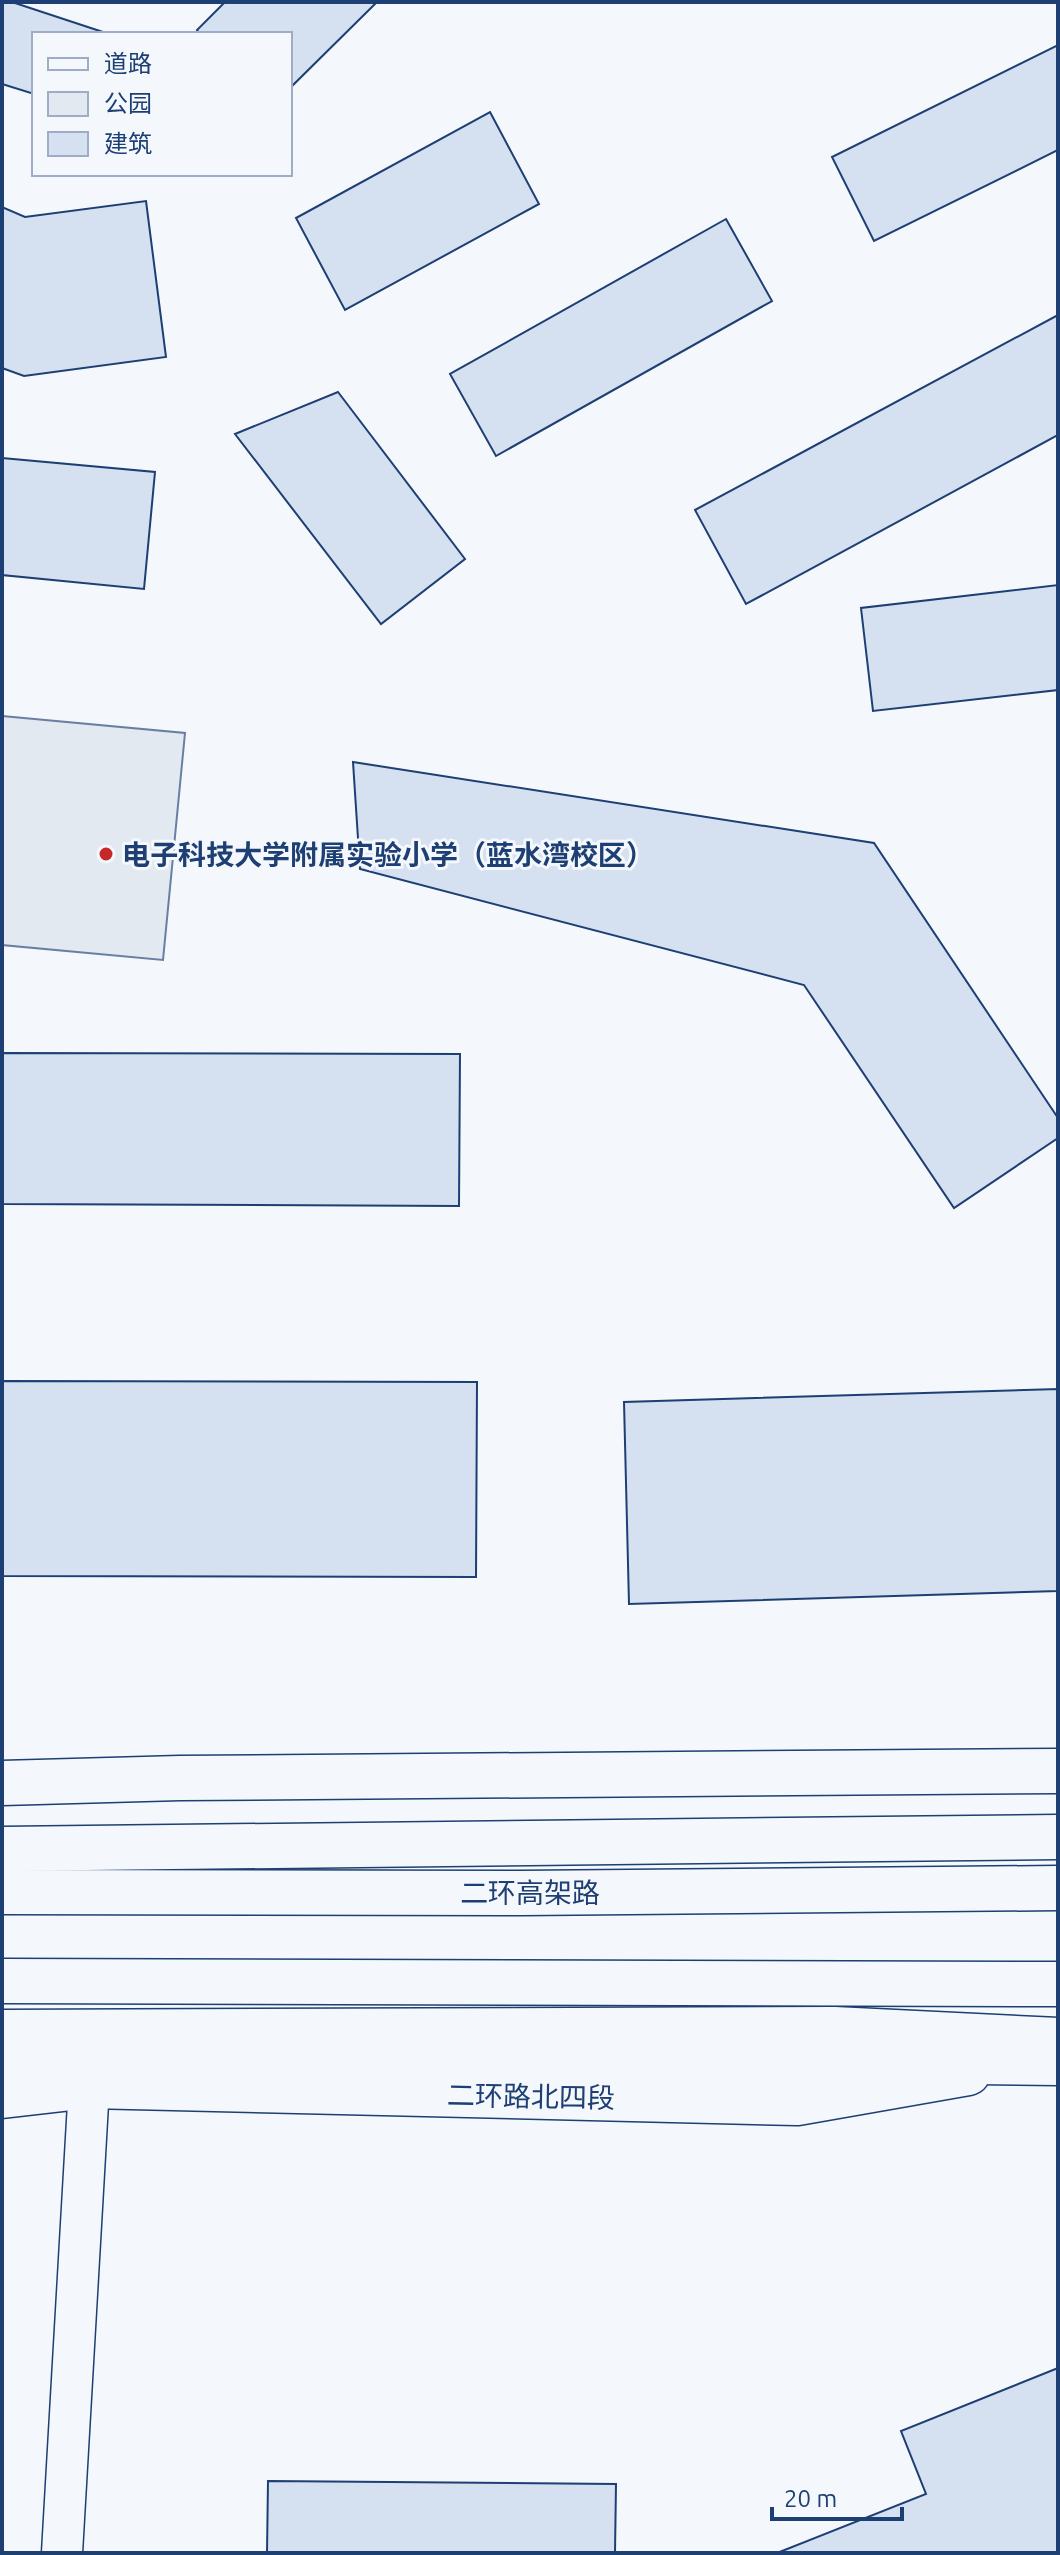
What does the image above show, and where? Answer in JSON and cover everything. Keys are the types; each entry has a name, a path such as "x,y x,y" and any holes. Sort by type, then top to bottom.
{"main road":[{"path":"2,1783 211,1777 1058,1771"},
{"path":"2,1849 1058,1837"},
{"name":"二环高架路","path":"2,1892 538,1893 1058,1888"},
{"path":"2,1981 1058,1984"},
{"path":"2,2032 834,2029 1046,2056"},
{"path":"2,2060 96,2073 726,2059 1046,2056"},
{"path":"2,2096 96,2073"}],"street":[{"path":"62,2553 96,2073"}],"green space":[{"path":"2,716 185,733 163,960 2,945"}],"building":[{"path":"2,2 12,2 103,32 32,32 32,93 2,84"},
{"path":"225,2 377,2 292,86 292,32 197,30"},
{"path":"1058,45 1058,150 874,241 832,157"},
{"path":"490,112 539,204 345,310 296,218"},
{"path":"146,201 166,357 24,376 2,368 2,207 25,217"},
{"path":"726,219 772,301 496,456 450,374"},
{"path":"1058,315 1058,435 746,604 695,510"},
{"path":"338,392 465,559 381,624 235,434"},
{"path":"2,458 155,472 144,589 2,575"},
{"path":"1058,585 1058,690 873,711 861,608"},
{"path":"353,762 874,843 1058,1118 1058,1138 954,1208 804,985 360,869"},
{"path":"2,1053 460,1054 459,1206 2,1204"},
{"path":"2,1381 477,1382 476,1577 2,1576"},
{"path":"1058,1389 1058,1591 629,1604 624,1402"},
{"path":"1058,2368 1058,2553 777,2553 926,2494 901,2431"},
{"path":"268,2481 616,2484 615,2553 267,2553"}],"place":[{"name":"电子科技大学附属实验小学（蓝水湾校区）","path":"106,854"}]}
